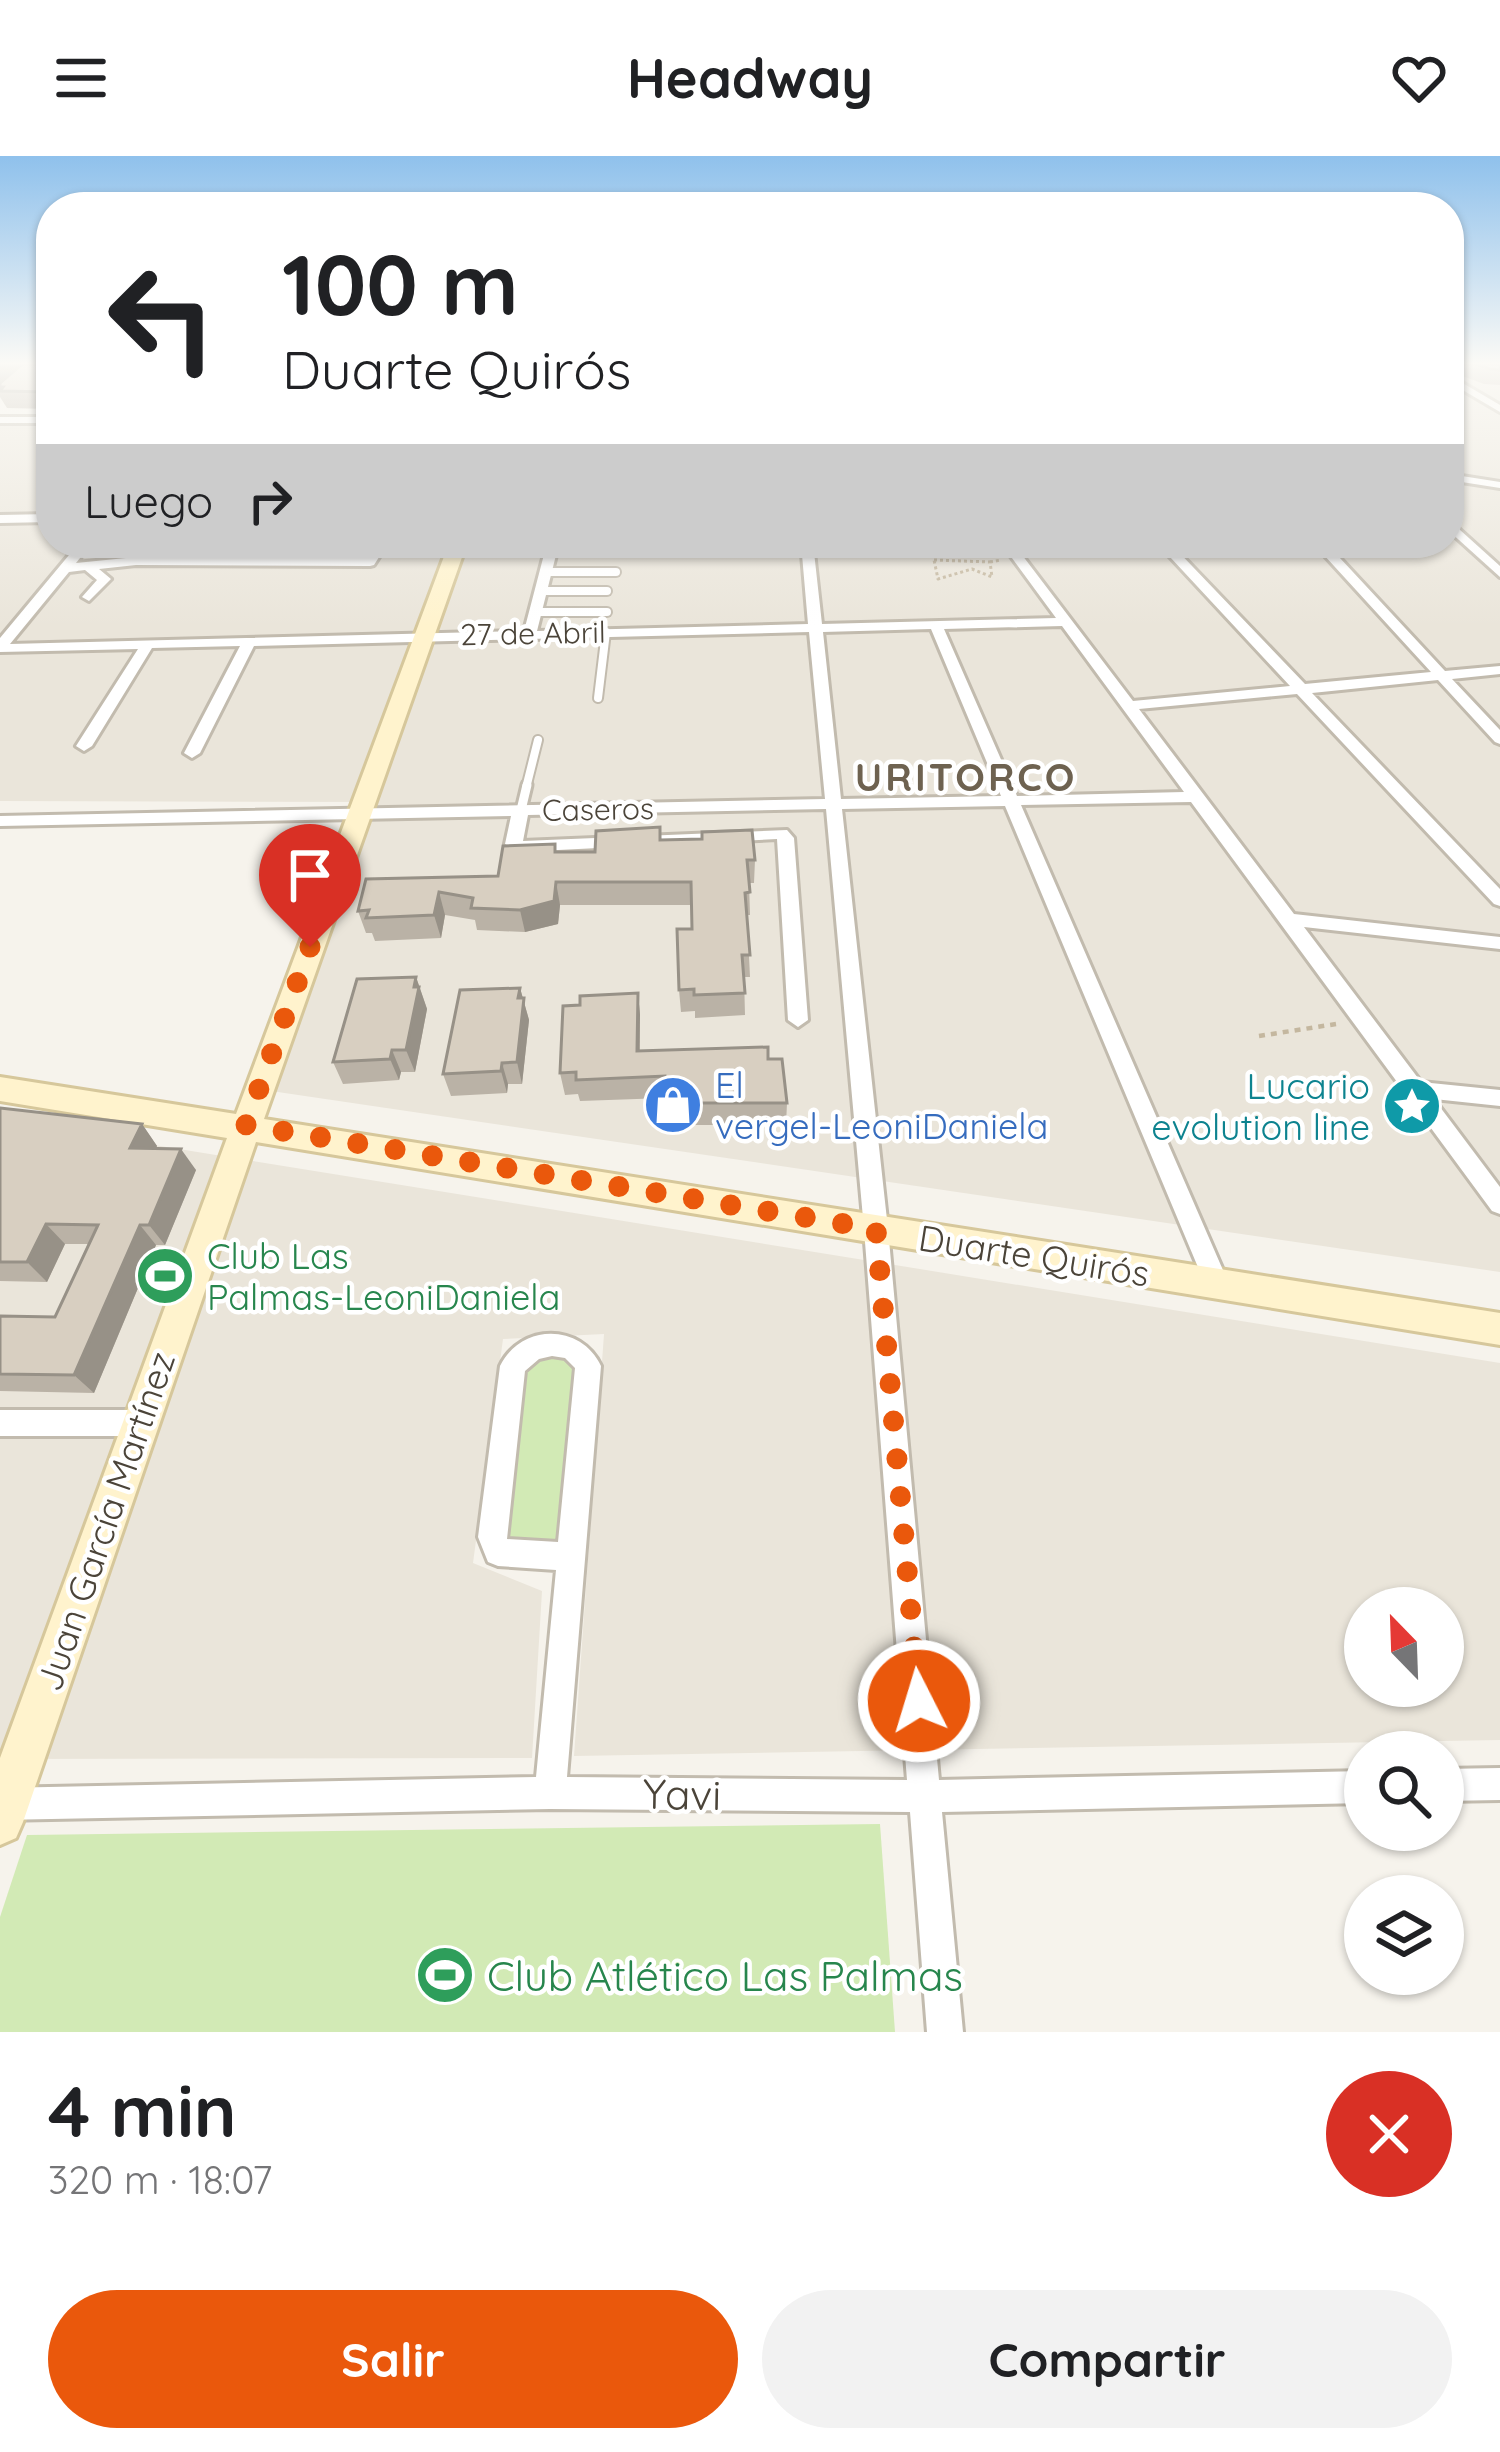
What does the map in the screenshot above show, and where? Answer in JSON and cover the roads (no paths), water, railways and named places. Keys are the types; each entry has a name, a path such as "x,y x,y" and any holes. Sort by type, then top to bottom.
{"main road":[{"name":"Juan García Martínez","path":"2,1810 452,558"},
{"name":"Duarte Quirós","path":"0,1089 1500,1329"}],"street":[{"path":"1464,479 1500,485"},
{"path":"0,519 36,518"},
{"path":"1464,538 1500,572"},
{"path":"0,648 73,558"},
{"path":"65,568 136,561 370,562 373,558"},
{"path":"530,633 549,558"},
{"path":"808,558 876,1229 945,2032"},
{"path":"1018,558 1500,1204"},
{"path":"1177,558 1500,900"},
{"path":"1333,558 1500,739"},
{"path":"89,597 105,579 90,568"},
{"name":"27 de Abril","path":"0,648 1066,622"},
{"path":"935,623 1217,1284"},
{"path":"192,754 250,640"},
{"path":"84,746 149,642"},
{"path":"1129,706 1500,670"},
{"name":"Caseros","path":"0,821 1196,797"},
{"path":"521,810 514,844 518,847 781,834 786,838 798,1020"},
{"path":"1286,919 1500,943"},
{"path":"1414,1089 1500,1099"},
{"path":"550,1792 588,1366 574,1346 539,1347 522,1352 513,1366 492,1537 498,1552 568,1557"},
{"path":"0,1424 139,1423"},
{"path":"1464,1785 1500,1784"},
{"name":"Yavi","path":"2,1810 550,1792 928,1796 1344,1787"}],"lane":[{"path":"546,572 616,572"},
{"path":"541,591 607,591"},
{"path":"536,612 607,611"},
{"path":"598,698 606,632"},
{"path":"521,810 538,740"}],"place":[{"name":"El vergel-LeoniDaniela","path":"673,1105"},
{"name":"Lucario evolution line","path":"1412,1106"},
{"name":"Club Las Palmas-LeoniDaniela","path":"165,1276"},
{"name":"Club Atlético Las Palmas","path":"445,1975"}],"district":[{"name":"URITORCO","path":"966,776"}]}
